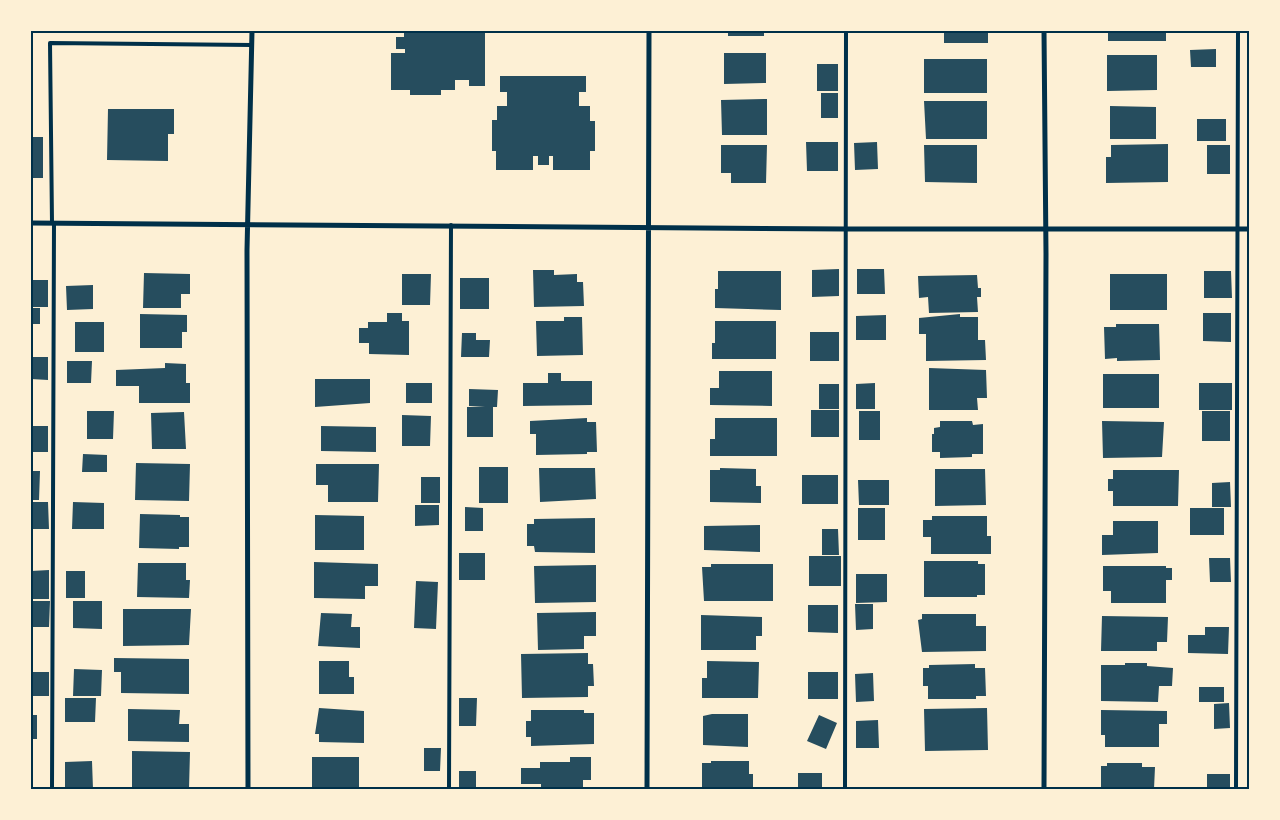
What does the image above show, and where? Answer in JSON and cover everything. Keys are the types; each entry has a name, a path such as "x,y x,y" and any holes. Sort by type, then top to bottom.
{"street":[{"path":"248,789 248,225 252,31"},
{"path":"647,789 649,31"},
{"path":"1044,31 1044,789"},
{"path":"31,223 1045,230 1249,229"}],"lane":[{"path":"845,789 846,31"},
{"path":"1236,789 1238,31"},
{"path":"52,789 53,224 50,43 252,45"},
{"path":"449,789 451,225"}],"building":[{"path":"404,31 485,31 485,86 469,86 469,80 455,80 455,90 441,90 441,95 410,95 410,90 391,90 391,53 405,53 405,49 396,49 396,37 404,37"},
{"path":"728,31 764,31 764,36 728,36"},
{"path":"944,31 988,31 988,43 944,43"},
{"path":"1108,31 1166,31 1166,41 1108,41"},
{"path":"1216,49 1216,67 1191,67 1190,50"},
{"path":"724,53 766,53 766,83 724,84"},
{"path":"1107,55 1157,55 1157,90 1107,91"},
{"path":"924,59 987,59 987,93 924,93"},
{"path":"817,64 838,64 838,91 817,91"},
{"path":"500,76 586,76 586,92 579,92 579,106 590,106 590,121 595,121 595,151 590,151 590,170 553,170 553,156 549,156 549,165 538,165 538,156 533,156 533,170 496,170 496,151 492,151 492,120 497,120 497,106 507,106 507,92 500,92"},
{"path":"821,93 838,93 838,118 821,118"},
{"path":"767,99 767,135 722,135 721,100"},
{"path":"924,101 987,101 987,139 926,139"},
{"path":"1110,106 1156,107 1156,139 1110,139"},
{"path":"108,109 174,109 174,134 168,134 168,161 107,160"},
{"path":"1197,119 1226,119 1226,141 1197,141"},
{"path":"31,137 43,137 43,178 31,178"},
{"path":"806,142 838,142 838,171 807,171"},
{"path":"877,142 878,169 855,170 854,143"},
{"path":"1168,144 1168,182 1106,183 1106,157 1111,157 1111,145"},
{"path":"721,145 767,145 766,183 731,183 731,173 721,173"},
{"path":"924,145 977,145 977,183 925,182"},
{"path":"1207,145 1230,145 1230,174 1207,174"},
{"path":"839,269 839,296 812,297 812,270"},
{"path":"857,269 884,269 885,294 857,294"},
{"path":"533,270 554,270 554,275 577,274 577,282 583,282 584,306 534,307"},
{"path":"718,271 781,271 781,310 715,308 715,289 718,289"},
{"path":"1204,271 1231,271 1232,298 1204,298"},
{"path":"144,273 190,274 190,294 181,294 181,308 143,308"},
{"path":"402,274 431,274 430,305 402,305"},
{"path":"1110,274 1167,274 1167,310 1110,310"},
{"path":"977,275 978,288 981,288 981,297 977,297 978,312 929,313 928,297 919,298 918,276"},
{"path":"460,278 489,278 489,309 460,309"},
{"path":"31,280 48,280 48,307 31,307"},
{"path":"93,285 93,309 67,310 66,286"},
{"path":"31,308 40,308 40,324 31,324"},
{"path":"387,313 402,313 402,321 409,321 409,355 369,354 369,343 359,343 359,328 368,328 368,322 387,322"},
{"path":"1203,313 1231,313 1231,342 1203,341"},
{"path":"140,314 187,315 187,332 182,332 182,348 140,348"},
{"path":"960,314 960,317 978,317 978,340 985,340 986,360 926,361 926,334 919,334 919,318"},
{"path":"886,315 886,340 856,340 856,316"},
{"path":"564,317 582,317 583,355 537,356 536,321 564,321"},
{"path":"715,321 776,321 776,359 712,359 712,343 715,343"},
{"path":"75,322 104,322 104,352 75,352"},
{"path":"1116,324 1159,324 1160,360 1117,361 1117,358 1105,359 1104,327 1116,327"},
{"path":"810,332 839,332 839,361 810,361"},
{"path":"462,333 476,333 476,340 490,340 489,357 461,357"},
{"path":"31,357 48,357 48,380 31,379"},
{"path":"67,361 92,361 91,383 67,383"},
{"path":"165,363 186,364 186,383 190,383 190,403 139,403 139,386 116,386 116,370 165,368"},
{"path":"929,368 986,370 987,398 977,398 978,410 929,410"},
{"path":"719,371 772,371 772,406 710,405 710,388 719,388"},
{"path":"548,373 561,373 561,381 592,381 592,405 523,406 523,383 548,383"},
{"path":"1103,374 1159,374 1159,408 1103,408"},
{"path":"315,379 370,379 370,403 315,407"},
{"path":"406,383 432,383 432,403 406,403"},
{"path":"875,383 875,409 856,409 856,384"},
{"path":"1199,383 1232,383 1232,410 1199,410"},
{"path":"819,384 839,384 839,409 819,409"},
{"path":"469,389 498,390 497,407 493,407 493,437 467,437 467,407 485,407 469,406"},
{"path":"811,410 839,410 839,437 811,437"},
{"path":"87,411 114,411 113,439 87,439"},
{"path":"859,411 880,411 880,440 859,440"},
{"path":"1202,411 1230,411 1230,441 1202,441"},
{"path":"184,412 186,449 152,449 151,413"},
{"path":"402,415 431,416 430,446 402,446"},
{"path":"587,418 587,422 596,422 597,452 587,452 587,454 536,455 536,434 530,434 530,421"},
{"path":"715,418 777,418 777,456 710,456 710,439 715,439"},
{"path":"940,421 972,421 973,425 983,424 983,454 972,454 972,457 940,458 940,452 932,452 932,434 934,434 934,428 940,427"},
{"path":"1102,421 1164,422 1162,457 1103,458"},
{"path":"31,426 48,426 48,452 31,452"},
{"path":"321,426 376,427 376,452 321,451"},
{"path":"83,454 107,455 107,472 82,472"},
{"path":"136,463 190,464 189,501 135,500"},
{"path":"316,464 379,464 378,502 328,502 328,485 316,485"},
{"path":"479,467 508,467 508,503 479,503"},
{"path":"539,468 595,468 596,499 540,502"},
{"path":"720,468 756,469 756,486 761,486 761,503 710,502 710,470 720,470"},
{"path":"935,469 985,469 986,505 935,506"},
{"path":"1113,470 1179,470 1178,506 1113,506 1113,491 1108,491 1108,479 1113,479"},
{"path":"31,471 40,471 39,500 31,500"},
{"path":"802,475 838,475 838,504 802,504"},
{"path":"421,477 440,477 440,503 421,503"},
{"path":"858,480 889,480 889,505 859,505"},
{"path":"1230,482 1231,507 1212,507 1212,483"},
{"path":"31,502 48,502 49,529 31,529"},
{"path":"73,502 104,503 104,529 72,529"},
{"path":"415,505 439,505 439,525 415,526"},
{"path":"465,507 483,508 483,531 465,531"},
{"path":"858,508 885,508 885,540 858,540"},
{"path":"1190,508 1224,508 1224,535 1190,535"},
{"path":"140,514 189,517 189,547 179,547 179,549 139,548"},
{"path":"315,515 364,516 364,550 315,550"},
{"path":"932,516 987,516 987,536 991,536 991,554 931,554 931,537 923,537 923,520 932,520"},
{"path":"595,518 595,553 535,552 534,546 527,546 527,524 534,524 534,519"},
{"path":"1113,521 1158,521 1158,553 1102,555 1102,535 1113,535"},
{"path":"760,525 760,552 704,550 704,526"},
{"path":"822,529 838,529 839,555 822,555"},
{"path":"459,553 485,553 485,580 459,580"},
{"path":"809,556 841,556 841,586 809,586"},
{"path":"1247,556 1249,556 1249,582 1247,582"},
{"path":"1209,558 1230,558 1231,582 1210,582"},
{"path":"924,561 978,561 978,564 985,564 985,595 977,595 977,597 924,597"},
{"path":"314,562 378,564 378,586 365,586 365,599 314,598"},
{"path":"138,563 186,563 186,580 190,580 189,598 137,597"},
{"path":"711,564 773,564 773,601 704,601 702,567 711,567"},
{"path":"596,565 596,602 535,603 534,566"},
{"path":"1103,566 1166,566 1166,568 1172,568 1172,580 1166,580 1166,603 1111,603 1111,591 1103,591"},
{"path":"49,570 49,599 31,599 31,571"},
{"path":"66,571 85,571 85,598 66,598"},
{"path":"856,574 887,574 887,602 856,603"},
{"path":"416,581 438,582 436,629 414,628"},
{"path":"33,601 50,601 49,627 33,627"},
{"path":"73,601 102,601 102,629 73,628"},
{"path":"855,604 873,604 873,629 856,630"},
{"path":"808,605 838,605 838,633 808,632"},
{"path":"123,609 191,609 189,645 123,646"},
{"path":"596,612 596,636 584,636 584,649 538,650 537,613"},
{"path":"321,613 352,614 351,627 360,627 360,648 318,646"},
{"path":"922,614 976,614 976,626 986,626 986,651 922,652 918,620 922,619"},
{"path":"701,615 762,617 762,636 756,636 756,650 701,650"},
{"path":"1102,616 1168,617 1167,642 1157,642 1157,651 1101,651"},
{"path":"1205,627 1229,627 1228,654 1188,653 1188,635 1205,635"},
{"path":"588,653 588,664 593,664 594,686 588,686 588,697 522,698 521,654"},
{"path":"114,658 189,659 189,694 121,693 121,672 114,672"},
{"path":"319,661 349,661 349,677 354,677 354,694 319,694"},
{"path":"707,661 759,662 758,698 702,698 702,678 707,678"},
{"path":"1125,663 1147,663 1147,666 1173,668 1172,686 1159,686 1158,702 1101,701 1101,665 1125,665"},
{"path":"975,664 975,668 985,668 986,696 976,696 976,699 928,699 928,686 923,686 923,668 929,668 929,665"},
{"path":"74,669 102,670 101,696 73,696"},
{"path":"33,672 49,672 49,696 33,696"},
{"path":"808,672 838,672 838,699 808,699"},
{"path":"873,673 874,701 856,702 855,674"},
{"path":"1199,687 1224,687 1224,702 1199,702"},
{"path":"65,698 96,698 95,722 65,722"},
{"path":"459,698 477,698 476,726 459,726"},
{"path":"1229,703 1230,728 1214,729 1214,704"},
{"path":"319,708 364,711 364,743 319,742 319,734 315,734"},
{"path":"987,708 988,750 925,751 924,709"},
{"path":"128,709 180,710 179,724 189,724 189,742 128,741"},
{"path":"531,710 584,710 584,713 594,713 594,744 531,746 531,737 526,737 526,721 531,721"},
{"path":"1101,710 1167,711 1167,724 1159,724 1159,747 1105,747 1105,735 1101,735"},
{"path":"712,714 748,714 748,747 703,745 703,716"},
{"path":"31,715 37,715 37,739 31,739"},
{"path":"819,715 837,723 826,749 807,741"},
{"path":"878,720 879,748 856,748 856,721"},
{"path":"424,748 441,748 440,771 424,771"},
{"path":"132,751 190,752 189,789 132,789"},
{"path":"1247,752 1249,752 1249,781 1247,781"},
{"path":"312,757 359,757 359,789 312,789"},
{"path":"570,757 591,757 591,780 583,780 583,789 541,789 541,784 521,784 521,768 540,768 540,762 570,762"},
{"path":"92,761 93,789 65,789 65,762"},
{"path":"711,761 749,761 749,774 753,774 753,789 702,789 702,763 711,763"},
{"path":"1107,763 1142,763 1142,767 1155,767 1154,789 1101,789 1101,766 1107,766"},
{"path":"459,771 476,771 476,789 459,789"},
{"path":"798,773 822,773 822,789 798,789"},
{"path":"1207,774 1230,774 1230,789 1207,789"}]}
